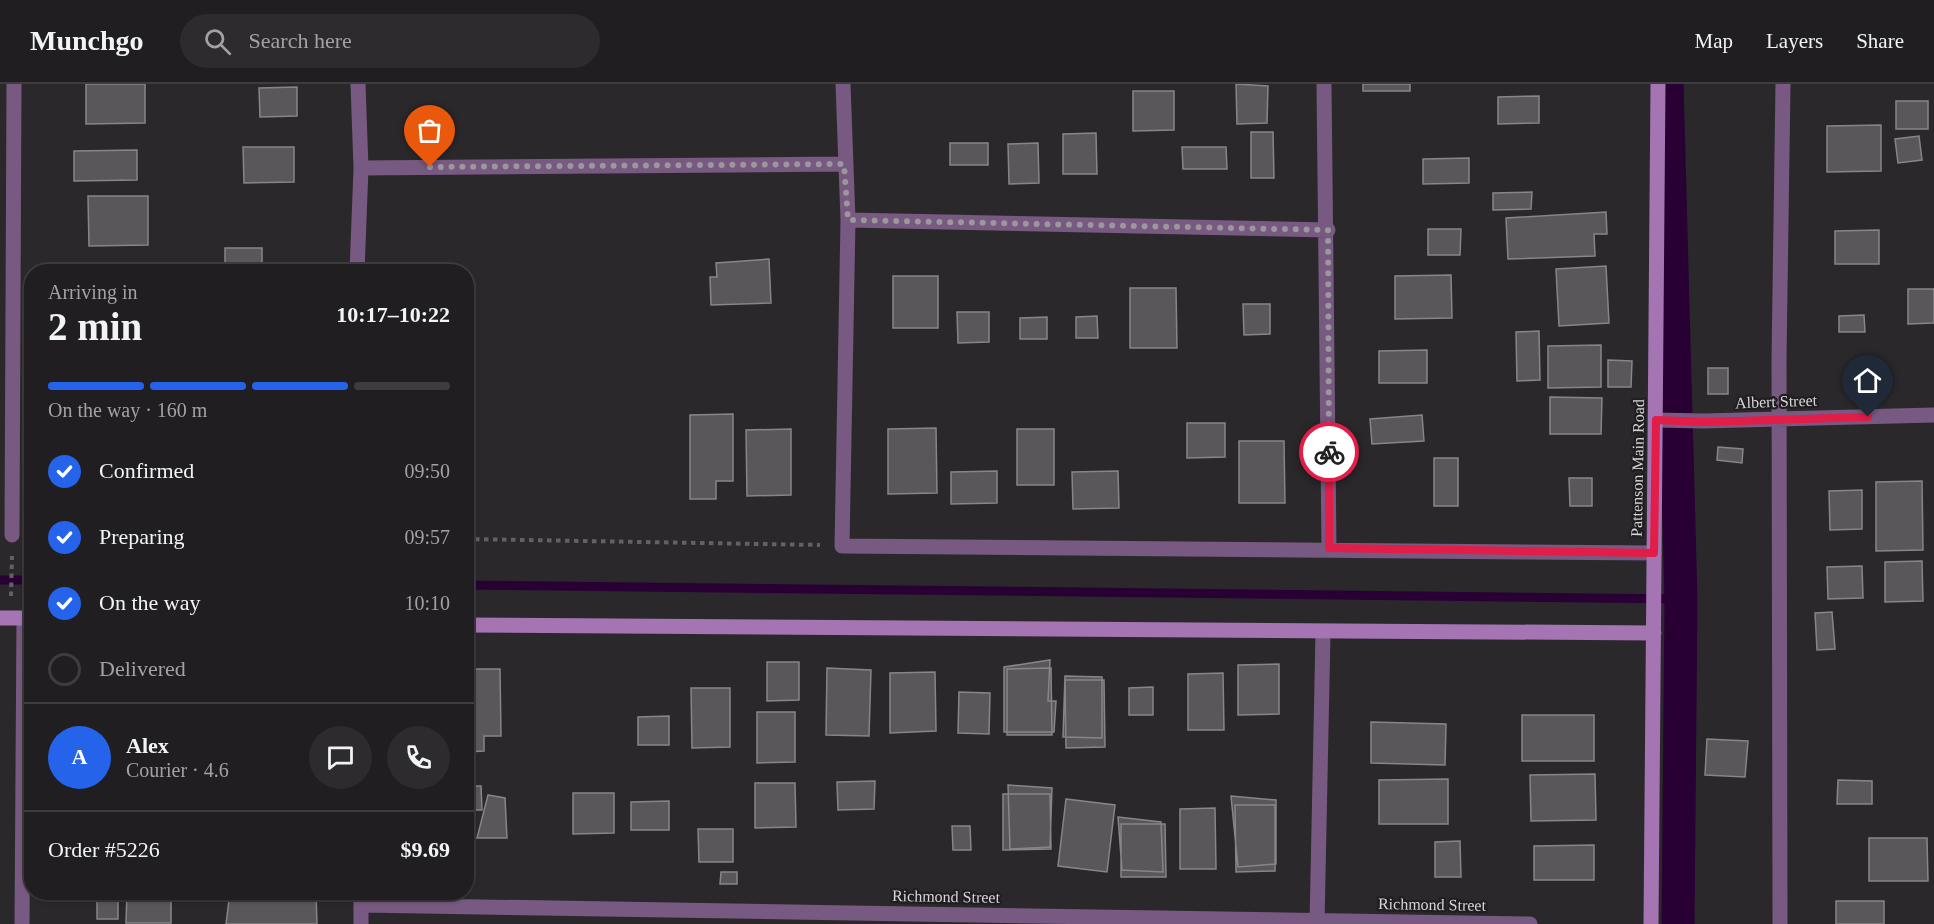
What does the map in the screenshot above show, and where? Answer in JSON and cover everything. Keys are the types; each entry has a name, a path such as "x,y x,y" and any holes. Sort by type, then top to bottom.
{"street":[{"path":"12,535 14,84"},
{"path":"357,84 361,168 357,264"},
{"path":"843,84 844,164 848,220 842,546 1329,548 1654,553"},
{"path":"1324,84 1328,230 1329,548"},
{"name":"Pattenson Main Road","path":"1651,924 1654,553 1663,420 1658,84"},
{"path":"1780,924 1779,419 1783,84"},
{"path":"361,168 844,164"},
{"path":"848,220 1328,230"},
{"name":"Albert Street","path":"1663,420 1704,422 1934,415"},
{"path":"17,618 21,924"},
{"path":"474,625 1323,633 1654,633"},
{"path":"1317,922 1323,633"},
{"path":"361,900 361,924"},
{"name":"Richmond Street","path":"403,900 1317,922 1530,924"}],"path":[{"path":"12,535 17,618"},
{"path":"474,539 842,546"}],"building":[{"path":"86,84 145,84 145,123 86,124"},
{"path":"1236,84 1268,86 1267,123 1237,124"},
{"path":"1363,84 1410,84 1410,91 1363,91"},
{"path":"297,87 297,116 260,117 259,88"},
{"path":"1133,91 1174,91 1174,130 1133,131"},
{"path":"1539,96 1539,123 1498,124 1498,97"},
{"path":"1896,101 1928,101 1928,129 1896,129"},
{"path":"1881,125 1881,171 1827,172 1827,126"},
{"path":"1251,132 1273,132 1274,178 1251,178"},
{"path":"1096,133 1097,174 1063,174 1063,134"},
{"path":"1919,136 1922,160 1898,163 1895,139"},
{"path":"950,143 988,143 988,165 950,165"},
{"path":"1038,143 1039,183 1009,184 1008,144"},
{"path":"243,147 294,147 294,182 244,183"},
{"path":"1182,147 1226,147 1227,169 1183,169"},
{"path":"137,150 137,180 74,181 74,151"},
{"path":"1469,158 1469,183 1423,184 1423,159"},
{"path":"1532,192 1531,209 1493,210 1493,193"},
{"path":"88,196 148,196 148,245 89,246"},
{"path":"1606,212 1607,234 1594,234 1595,256 1508,259 1506,218"},
{"path":"1428,229 1461,229 1460,255 1428,255"},
{"path":"1879,230 1879,264 1835,264 1835,231"},
{"path":"225,248 262,248 262,264 225,264"},
{"path":"769,259 771,303 711,305 710,277 717,277 716,263"},
{"path":"111,263 148,263 148,264"},
{"path":"1606,266 1609,323 1559,326 1556,269"},
{"path":"1451,275 1452,318 1395,319 1395,276"},
{"path":"893,276 938,276 938,328 893,328"},
{"path":"1130,288 1176,288 1177,348 1130,348"},
{"path":"1908,289 1934,289 1934,323 1908,324"},
{"path":"1243,304 1270,304 1270,334 1244,335"},
{"path":"957,312 989,312 989,342 958,343"},
{"path":"1864,315 1865,332 1839,332 1839,316"},
{"path":"1097,316 1098,338 1076,338 1076,317"},
{"path":"1047,317 1047,339 1020,339 1020,318"},
{"path":"1539,331 1540,380 1517,381 1516,332"},
{"path":"1601,345 1601,387 1548,388 1548,346"},
{"path":"1427,350 1427,383 1379,383 1379,351"},
{"path":"1608,360 1632,361 1631,387 1608,387"},
{"path":"1708,368 1728,368 1728,394 1708,394"},
{"path":"1550,397 1602,398 1601,434 1550,434"},
{"path":"733,414 733,481 716,481 716,499 690,499 690,415"},
{"path":"1422,415 1424,441 1372,444 1370,419"},
{"path":"1187,423 1225,423 1225,457 1187,458"},
{"path":"936,428 937,493 888,494 888,429"},
{"path":"791,429 791,495 747,496 746,430"},
{"path":"1017,429 1054,429 1054,485 1017,485"},
{"path":"1239,441 1284,441 1285,503 1239,503"},
{"path":"1718,447 1743,449 1742,463 1717,460"},
{"path":"1434,458 1458,458 1458,506 1434,506"},
{"path":"997,471 997,503 951,504 951,472"},
{"path":"1118,471 1119,508 1073,509 1072,472"},
{"path":"1569,478 1592,478 1592,506 1570,506"},
{"path":"1922,481 1923,550 1876,551 1876,482"},
{"path":"1862,490 1862,529 1830,530 1829,491"},
{"path":"1922,561 1923,601 1885,602 1885,562"},
{"path":"1862,566 1863,598 1828,599 1827,567"},
{"path":"1832,612 1835,649 1817,650 1815,613"},
{"path":"1050,660 1048,701 1056,701 1054,732 1004,732 1004,667"},
{"path":"767,662 799,662 799,700 767,701"},
{"path":"1279,664 1279,714 1238,715 1238,665"},
{"path":"827,668 871,670 869,736 826,735"},
{"path":"1051,668 1052,735 1007,735 1007,669"},
{"path":"474,669 500,669 501,736 484,736 484,751 474,752"},
{"path":"935,672 936,731 890,733 890,673"},
{"path":"1223,673 1224,730 1188,730 1188,674"},
{"path":"1065,676 1102,677 1102,738 1063,737"},
{"path":"1065,680 1104,680 1105,747 1066,748"},
{"path":"1153,687 1153,715 1129,715 1129,688"},
{"path":"691,688 730,688 730,747 692,748"},
{"path":"959,692 990,693 989,734 958,733"},
{"path":"757,712 795,712 795,762 757,763"},
{"path":"1522,715 1594,715 1594,761 1522,761"},
{"path":"669,716 669,745 638,745 638,717"},
{"path":"1371,722 1446,724 1445,765 1371,763"},
{"path":"1707,739 1748,741 1745,777 1705,775"},
{"path":"1595,774 1596,820 1531,821 1530,775"},
{"path":"1448,779 1448,824 1379,824 1379,780"},
{"path":"1838,780 1872,781 1872,804 1837,804"},
{"path":"875,781 874,809 838,810 837,782"},
{"path":"755,783 795,783 796,827 755,828"},
{"path":"1008,785 1052,788 1050,847 1010,849"},
{"path":"474,786 481,786 482,810 474,810"},
{"path":"573,793 614,793 614,833 573,834"},
{"path":"1003,794 1050,794 1051,849 1003,850"},
{"path":"488,795 505,798 507,838 477,838"},
{"path":"1231,796 1276,800 1276,864 1238,867"},
{"path":"1066,799 1115,805 1107,872 1058,866"},
{"path":"669,801 669,830 631,830 631,802"},
{"path":"1235,805 1275,805 1275,871 1236,872"},
{"path":"1215,808 1216,869 1180,869 1180,809"},
{"path":"1118,817 1161,822 1163,872 1122,870"},
{"path":"1121,824 1165,824 1166,877 1121,877"},
{"path":"952,826 970,826 971,850 953,850"},
{"path":"698,829 733,829 733,862 699,862"},
{"path":"1869,838 1927,838 1928,881 1869,881"},
{"path":"1460,841 1461,877 1435,877 1435,842"},
{"path":"1594,845 1594,880 1534,880 1534,846"},
{"path":"721,872 737,872 737,884 720,884"},
{"path":"97,900 118,900 118,919 97,919"},
{"path":"127,900 171,900 171,923 126,923"},
{"path":"229,900 316,900 317,924 226,924"},
{"path":"1836,901 1884,901 1884,924 1836,924"}],"waterway":[{"path":"1667,84 1681,599 1678,924"},
{"path":"0,580 24,580"},
{"path":"474,585 1681,599"}],"way so far":[{"path":"430,167 844,164 848,220 1328,230 1329,452"}],"route":[{"path":"1329,452 1329,548 1654,553 1656,420 1704,422 1868,417"}]}
